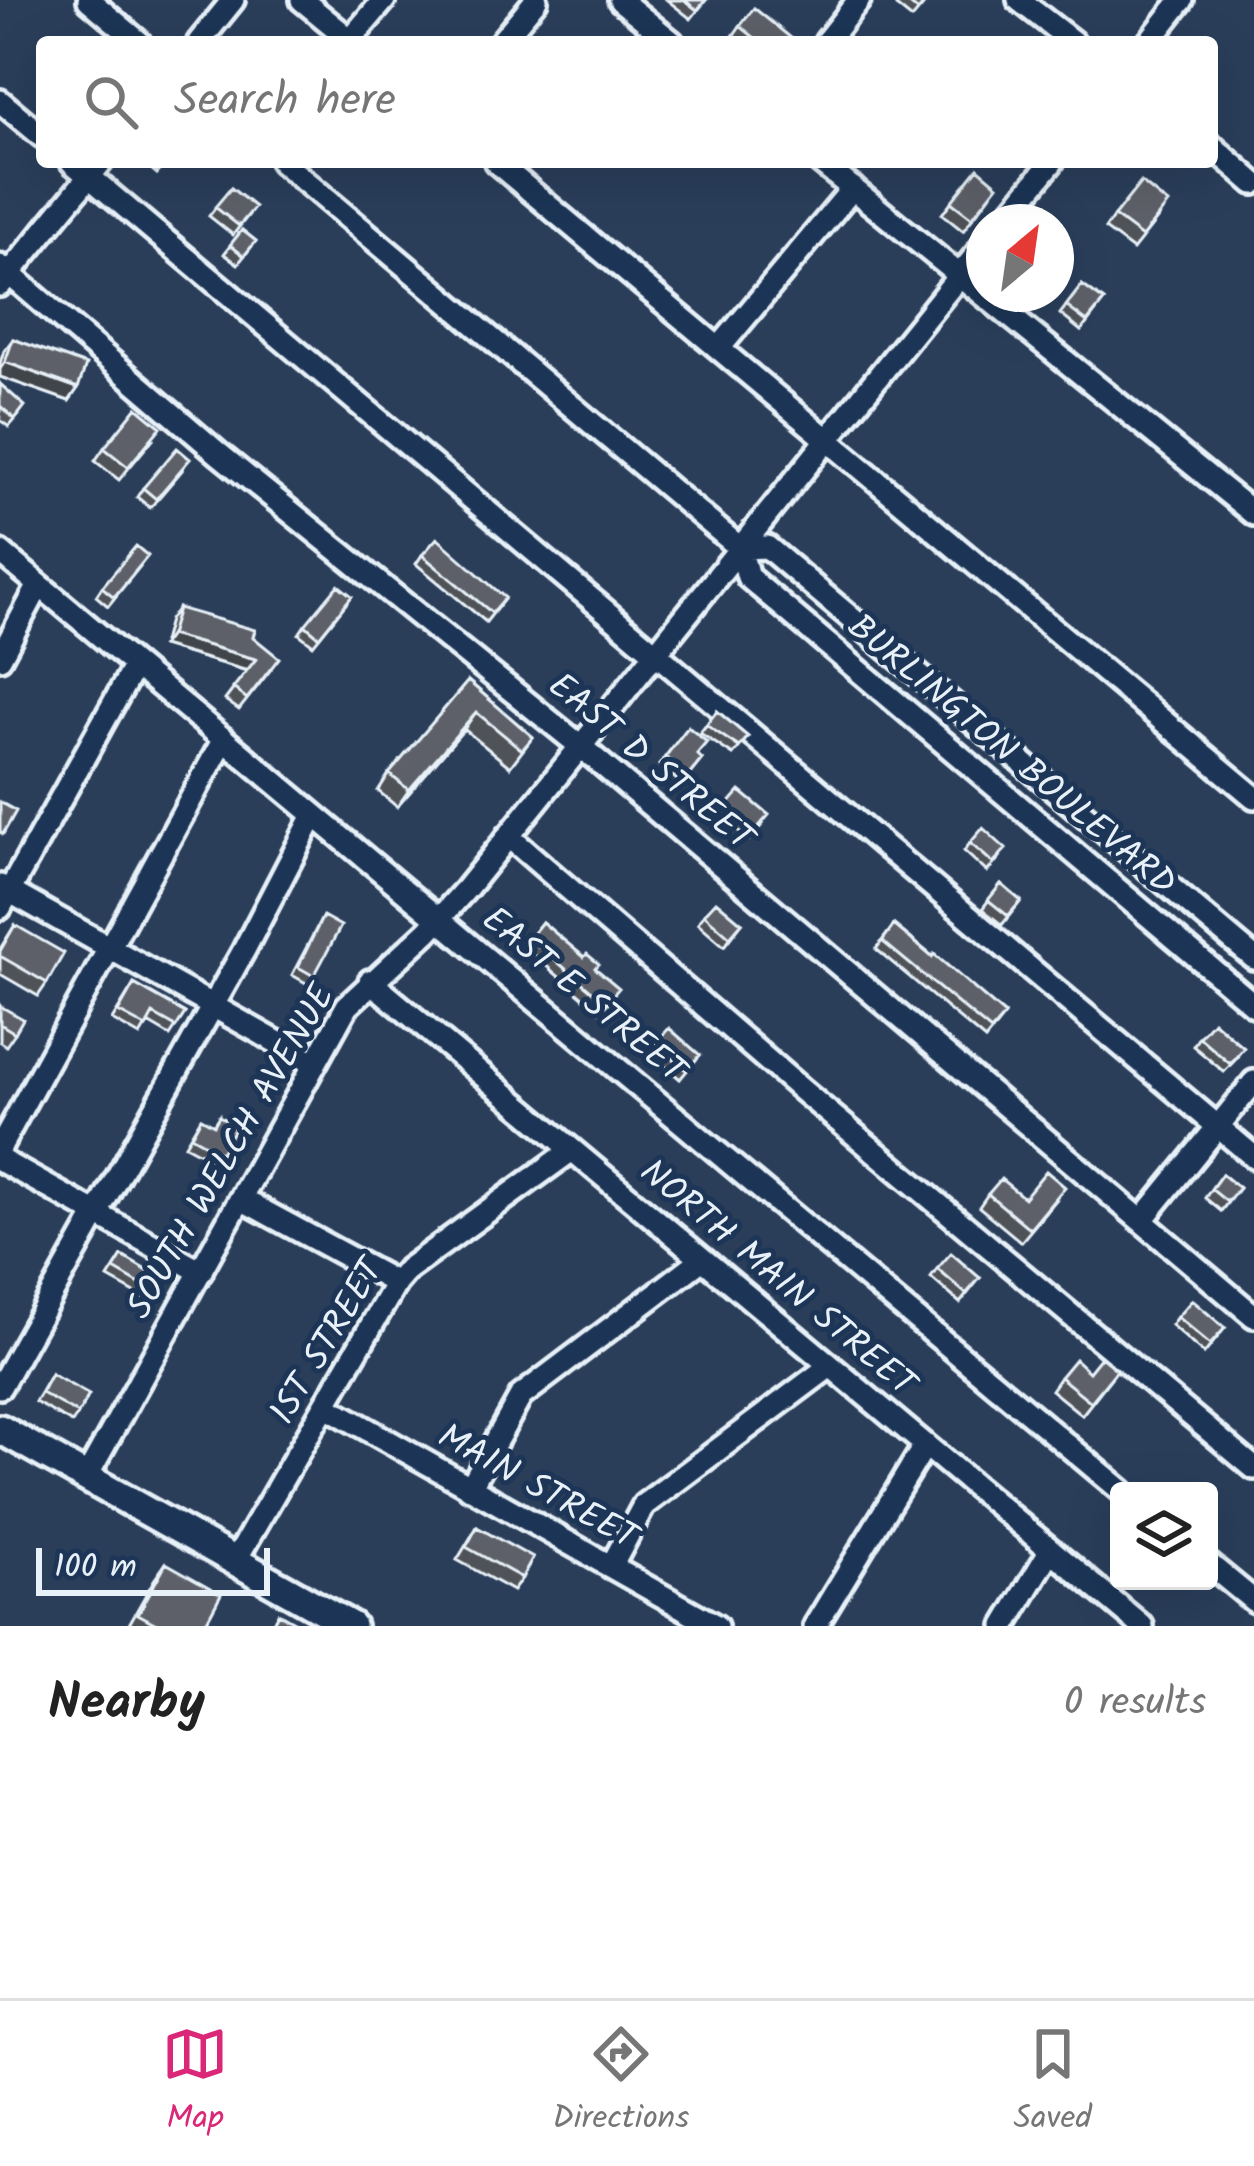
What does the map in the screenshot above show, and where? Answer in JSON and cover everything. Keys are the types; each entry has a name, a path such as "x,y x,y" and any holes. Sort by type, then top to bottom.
{"main road":[{"path":"0,1429 351,1626"}],"street":[{"path":"89,0 133,36"},
{"path":"204,36 233,0"},
{"path":"302,0 345,36"},
{"path":"355,36 384,0"},
{"path":"506,36 536,0"},
{"path":"620,0 665,36"},
{"path":"831,36 859,0"},
{"path":"1019,0 1065,36"},
{"path":"1154,36 1182,0"},
{"path":"0,101 36,131"},
{"path":"1218,151 1254,182"},
{"path":"3,275 86,168"},
{"path":"88,168 1254,1157"},
{"name":"BURLINGTON BOULEVARD","path":"289,168 740,548 748,577 1254,1005"},
{"path":"503,168 1254,797"},
{"path":"828,168 1254,514"},
{"path":"1018,204 1047,168"},
{"path":"720,347 853,188"},
{"name":"SOUTH WELCH AVENUE","path":"86,1478 347,1006 439,918 508,836 966,268"},
{"name":"EAST D STREET","path":"3,275 580,745 1254,1316"},
{"name":"BURLINGTON BOULEVARD","path":"740,548 767,547 1254,958"},
{"name":"EAST E STREET","path":"0,552 1111,1482"},
{"path":"0,658 39,585"},
{"path":"135,665 3,895 110,947 314,1063"},
{"path":"0,1147 224,739"},
{"path":"0,1387 314,815"},
{"path":"508,836 804,1092 1254,1468"},
{"name":"NORTH MAIN STREET","path":"370,981 1142,1626"},
{"path":"1142,1220 1254,1082"},
{"name":"1ST STREET","path":"235,1561 396,1283 408,1269 572,1150"},
{"path":"0,1160 201,1272"},
{"path":"241,1199 396,1283"},
{"path":"470,1488 520,1396 701,1260"},
{"path":"611,1567 644,1505 830,1366"},
{"name":"MAIN STREET","path":"326,1406 716,1626"},
{"path":"815,1626 925,1445"},
{"path":"1005,1626 1050,1551"},
{"path":"1218,1571 1254,1601"}],"building":[{"path":"684,0 706,0 697,10"},
{"path":"905,0 927,0 918,11"},
{"path":"754,8 789,36 752,36 740,26"},
{"path":"978,168 998,185 983,204 966,204 966,213 951,202"},
{"path":"1141,182 1168,204 1142,237 1114,216"},
{"path":"231,188 255,207 239,226 215,207"},
{"path":"242,230 256,241 244,256 230,245"},
{"path":"1082,285 1104,301 1087,322 1074,312 1074,296"},
{"path":"13,339 86,365 78,388 5,362"},
{"path":"0,384 25,406 15,419 0,406"},
{"path":"137,407 161,427 128,467 104,448"},
{"path":"177,448 190,459 156,499 143,488"},
{"path":"437,538 505,598 492,613 422,555"},
{"path":"136,546 148,556 114,597 102,587"},
{"path":"338,585 352,596 319,637 305,625"},
{"path":"178,608 255,630 253,637 279,658 247,699 233,688 256,659 170,635"},
{"path":"468,681 533,737 522,750 476,712 409,790 389,774"},
{"path":"717,711 748,737 739,747 706,725"},
{"path":"688,727 707,742 697,754 702,759 689,775 665,757"},
{"path":"740,791 769,815 755,831 726,807"},
{"path":"0,802 16,811 3,834 0,832"},
{"path":"983,828 1006,849 993,863 970,843"},
{"path":"1001,884 1021,901 1008,916 988,900"},
{"path":"716,901 742,923 730,937 704,914"},
{"path":"323,916 341,926 314,976 298,967"},
{"path":"542,922 599,964 595,968 619,988 606,1003 529,938"},
{"path":"15,925 64,953 47,983 0,956"},
{"path":"894,925 1005,1015 991,1031 882,941"},
{"path":"134,984 185,1013 176,1027 153,1014 146,1027 118,1012"},
{"path":"0,1006 23,1019 15,1033 0,1024"},
{"path":"1213,1021 1244,1048 1230,1064 1199,1037"},
{"path":"669,1028 700,1055 686,1070 655,1044"},
{"path":"219,1116 236,1125 221,1153 191,1136 201,1118 214,1125"},
{"path":"1046,1171 1065,1187 1030,1229 988,1194 1001,1179 1024,1198"},
{"path":"1222,1174 1239,1188 1227,1202 1211,1189"},
{"path":"951,1253 980,1278 966,1294 937,1269"},
{"path":"122,1256 156,1276 148,1289 114,1269"},
{"path":"1192,1300 1225,1328 1210,1345 1177,1317"},
{"path":"1101,1357 1117,1370 1091,1402 1060,1377 1075,1359 1089,1372"},
{"path":"51,1374 89,1395 78,1414 41,1393"},
{"path":"477,1527 533,1558 522,1578 466,1547"},
{"path":"166,1563 221,1594 204,1626 160,1626 138,1614"},
{"path":"278,1613 301,1626 271,1626"}]}
